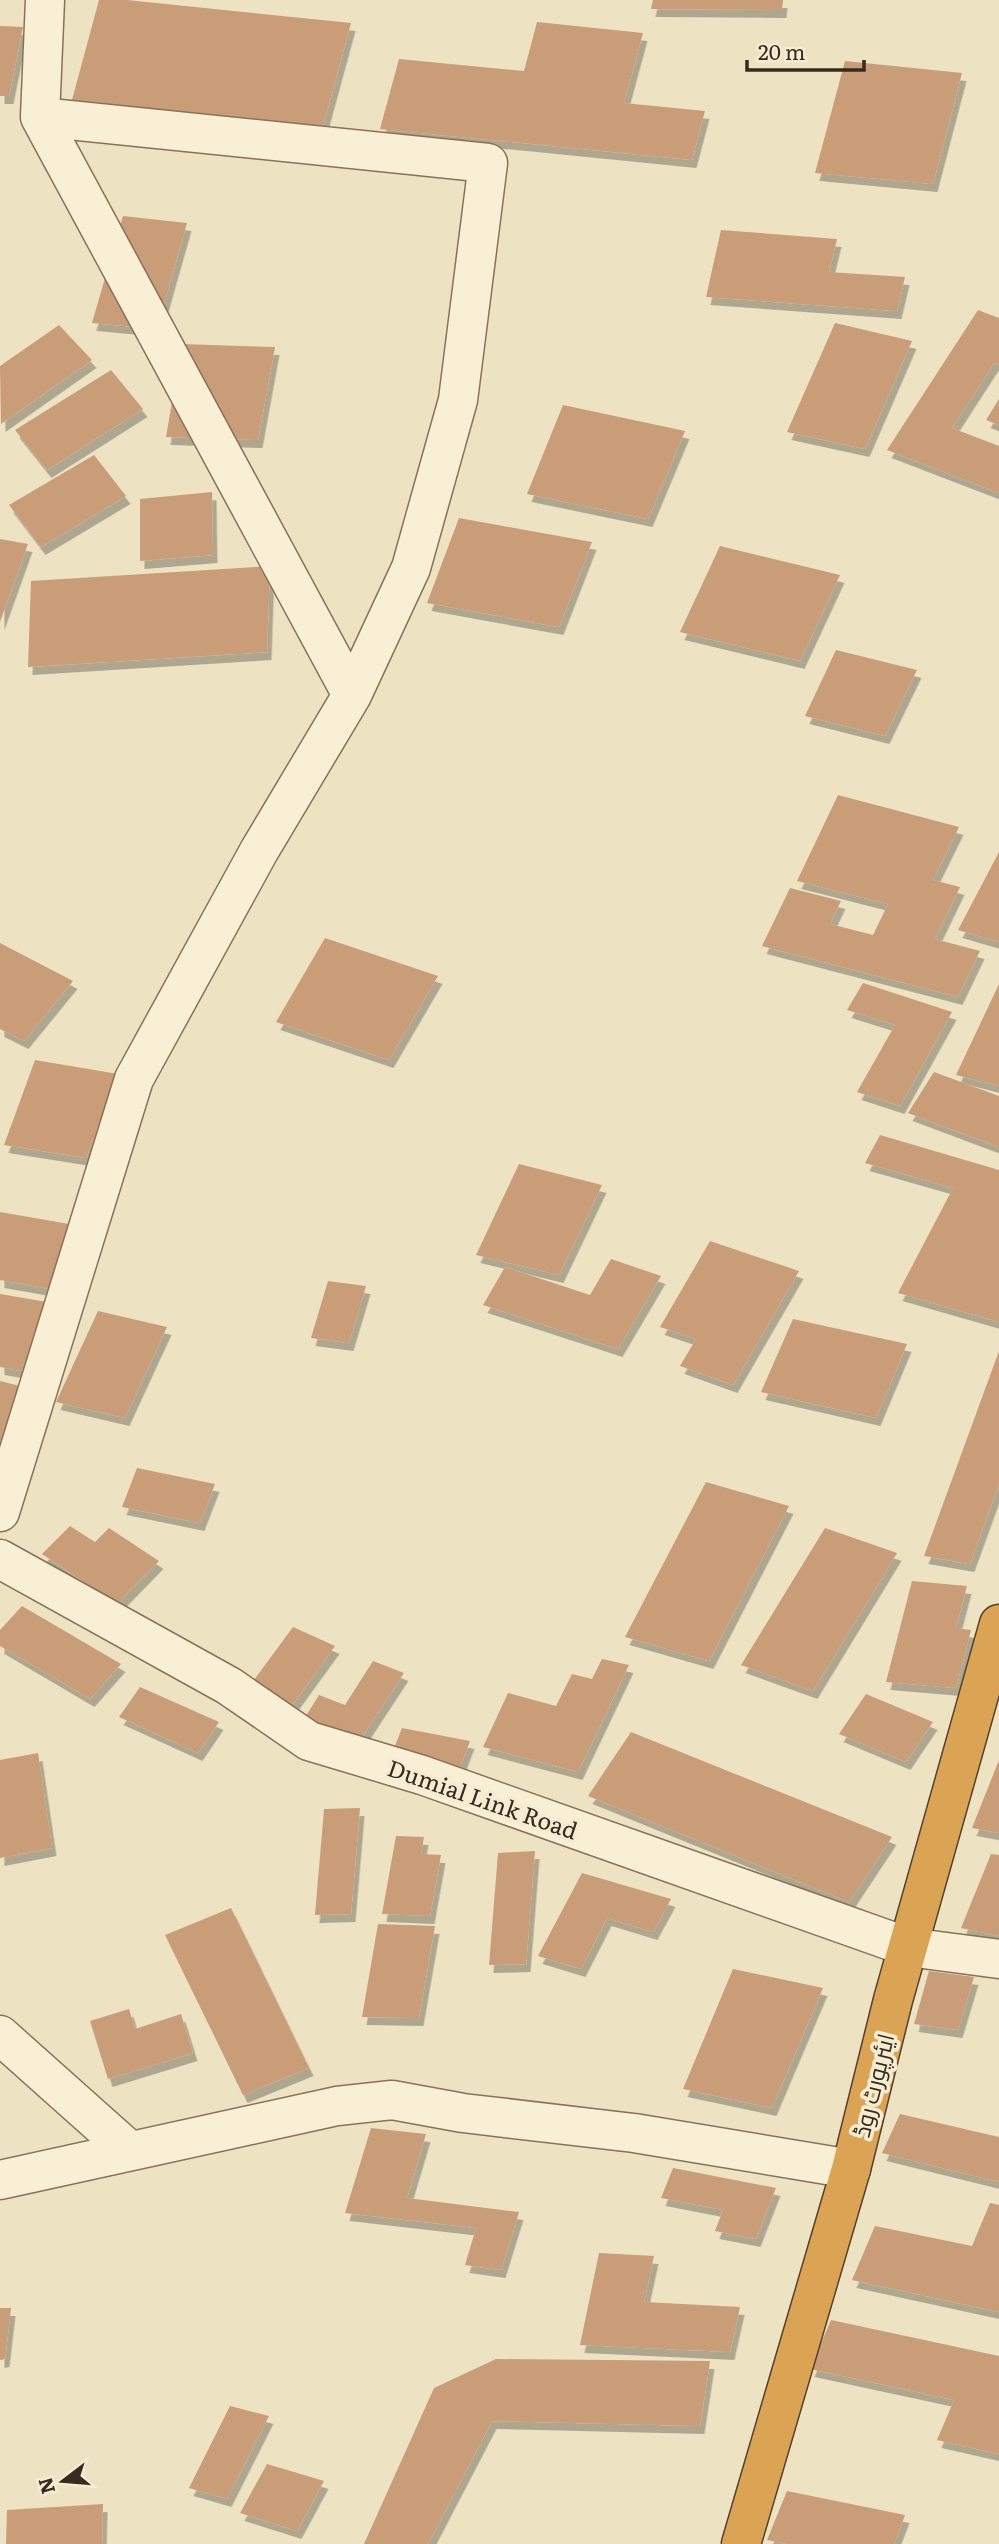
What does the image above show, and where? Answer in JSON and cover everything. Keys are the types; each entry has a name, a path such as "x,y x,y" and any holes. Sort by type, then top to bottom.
{"highway":[{"name":"ایئرپورٹ روڈ","path":"741,2544 851,2169 908,1947 999,1624"}],"street":[{"path":"45,0 40,117 352,695"},
{"path":"0,1512 134,1079 259,851 352,695 411,568 458,400 488,163 40,117"},
{"name":"Dumial Link Road","path":"0,1559 229,1686 309,1741 422,1775 908,1947 999,1959"},
{"path":"0,2035 130,2151"},
{"path":"0,2180 337,2106 392,2100 463,2113 634,2133 851,2169"}],"building":[{"path":"99,0 127,0 351,23 323,126 72,100"},
{"path":"653,0 783,0 782,10 651,9"},
{"path":"537,22 643,33 624,103 705,111 692,160 380,129 399,59 524,71"},
{"path":"0,26 23,27 9,96 0,96"},
{"path":"845,61 962,73 933,184 815,173"},
{"path":"123,216 187,223 157,329 92,323"},
{"path":"721,230 837,239 829,272 905,277 897,311 706,297"},
{"path":"978,310 999,318 999,365 994,363 952,428 999,446 999,493 887,450"},
{"path":"835,323 912,341 865,449 787,432"},
{"path":"59,325 92,360 1,424 0,366"},
{"path":"182,344 275,347 258,440 166,437"},
{"path":"111,370 143,409 47,470 15,430"},
{"path":"999,399 999,425 986,420"},
{"path":"563,405 685,431 648,519 527,494"},
{"path":"94,455 126,496 41,547 9,505"},
{"path":"212,492 213,555 140,561 140,499"},
{"path":"459,518 592,542 559,627 427,603"},
{"path":"0,539 28,544 0,622"},
{"path":"720,546 840,575 800,661 680,632"},
{"path":"270,566 267,652 28,667 31,581"},
{"path":"836,650 917,670 885,736 805,716"},
{"path":"838,795 959,827 933,880 960,887 935,939 980,951 958,997 762,946 790,888 841,901 830,924 873,935 888,904 797,881"},
{"path":"999,852 999,942 958,930"},
{"path":"325,938 438,976 389,1060 276,1022"},
{"path":"0,943 73,981 24,1041 0,1029"},
{"path":"863,983 952,1012 900,1106 857,1092 895,1025 847,1010"},
{"path":"999,984 999,1086 956,1075"},
{"path":"35,1060 118,1074 86,1158 4,1145"},
{"path":"934,1072 999,1096 999,1147 908,1113"},
{"path":"880,1135 999,1170 999,1322 898,1293 953,1188 865,1163"},
{"path":"519,1164 602,1185 559,1275 476,1255"},
{"path":"0,1212 75,1225 51,1289 0,1280"},
{"path":"710,1241 799,1271 733,1385 680,1366 696,1339 660,1327"},
{"path":"611,1259 661,1276 618,1349 483,1305 505,1267 590,1295"},
{"path":"328,1281 366,1286 349,1343 311,1338"},
{"path":"0,1294 47,1302 22,1371 0,1367"},
{"path":"98,1311 167,1327 125,1418 56,1402"},
{"path":"793,1319 907,1344 876,1418 761,1392"},
{"path":"999,1351 999,1484 970,1564 924,1556"},
{"path":"0,1381 28,1388 0,1448"},
{"path":"137,1468 215,1484 200,1523 122,1507"},
{"path":"706,1482 789,1506 709,1661 625,1637"},
{"path":"70,1526 95,1542 109,1528 159,1561 117,1604 42,1554"},
{"path":"825,1528 897,1553 813,1691 741,1665"},
{"path":"912,1581 967,1586 956,1628 971,1630 956,1688 886,1682"},
{"path":"22,1606 121,1664 90,1699 0,1646 0,1630"},
{"path":"293,1627 335,1646 293,1704 251,1684"},
{"path":"602,1659 629,1665 578,1772 483,1747 508,1693 556,1706 572,1674 592,1679"},
{"path":"373,1661 404,1673 360,1740 304,1719 319,1695 345,1705"},
{"path":"140,1687 219,1722 198,1753 119,1717"},
{"path":"866,1694 933,1722 906,1762 839,1734"},
{"path":"402,1728 470,1741 459,1770 391,1756"},
{"path":"631,1732 892,1837 849,1902 588,1796"},
{"path":"38,1753 52,1848 0,1858 0,1760"},
{"path":"999,1760 999,1833 972,1828"},
{"path":"360,1808 351,1914 315,1915 324,1809"},
{"path":"396,1836 424,1837 421,1854 441,1855 430,1916 382,1914"},
{"path":"535,1851 526,1964 489,1965 498,1853"},
{"path":"991,1854 999,1855 999,1936 961,1928"},
{"path":"582,1873 671,1899 653,1932 607,1918 581,1969 538,1956"},
{"path":"231,1908 309,2068 243,2095 165,1935"},
{"path":"378,1924 435,1926 419,2018 362,2017"},
{"path":"733,1969 823,1988 772,2108 683,2089"},
{"path":"929,1971 974,1977 958,2030 914,2024"},
{"path":"129,2009 135,2029 181,2014 193,2053 108,2079 90,2021"},
{"path":"900,2114 999,2137 999,2182 882,2153"},
{"path":"371,2128 426,2134 407,2198 519,2212 501,2270 465,2265 476,2228 345,2213"},
{"path":"673,2168 776,2188 756,2239 715,2231 723,2210 661,2198"},
{"path":"990,2203 999,2205 999,2312 852,2280 875,2226 972,2246"},
{"path":"599,2253 654,2256 644,2302 740,2307 730,2352 580,2345"},
{"path":"0,2308 11,2308 5,2359 0,2360"},
{"path":"831,2320 999,2356 999,2454 937,2440 954,2400 810,2369"},
{"path":"496,2359 710,2361 700,2426 492,2421 428,2544 364,2544 434,2388"},
{"path":"230,2406 269,2416 227,2499 189,2488"},
{"path":"267,2464 324,2481 297,2531 240,2513"},
{"path":"787,2491 905,2515 894,2544 788,2544 767,2540"},
{"path":"103,2504 102,2544 6,2544 7,2510"}]}
